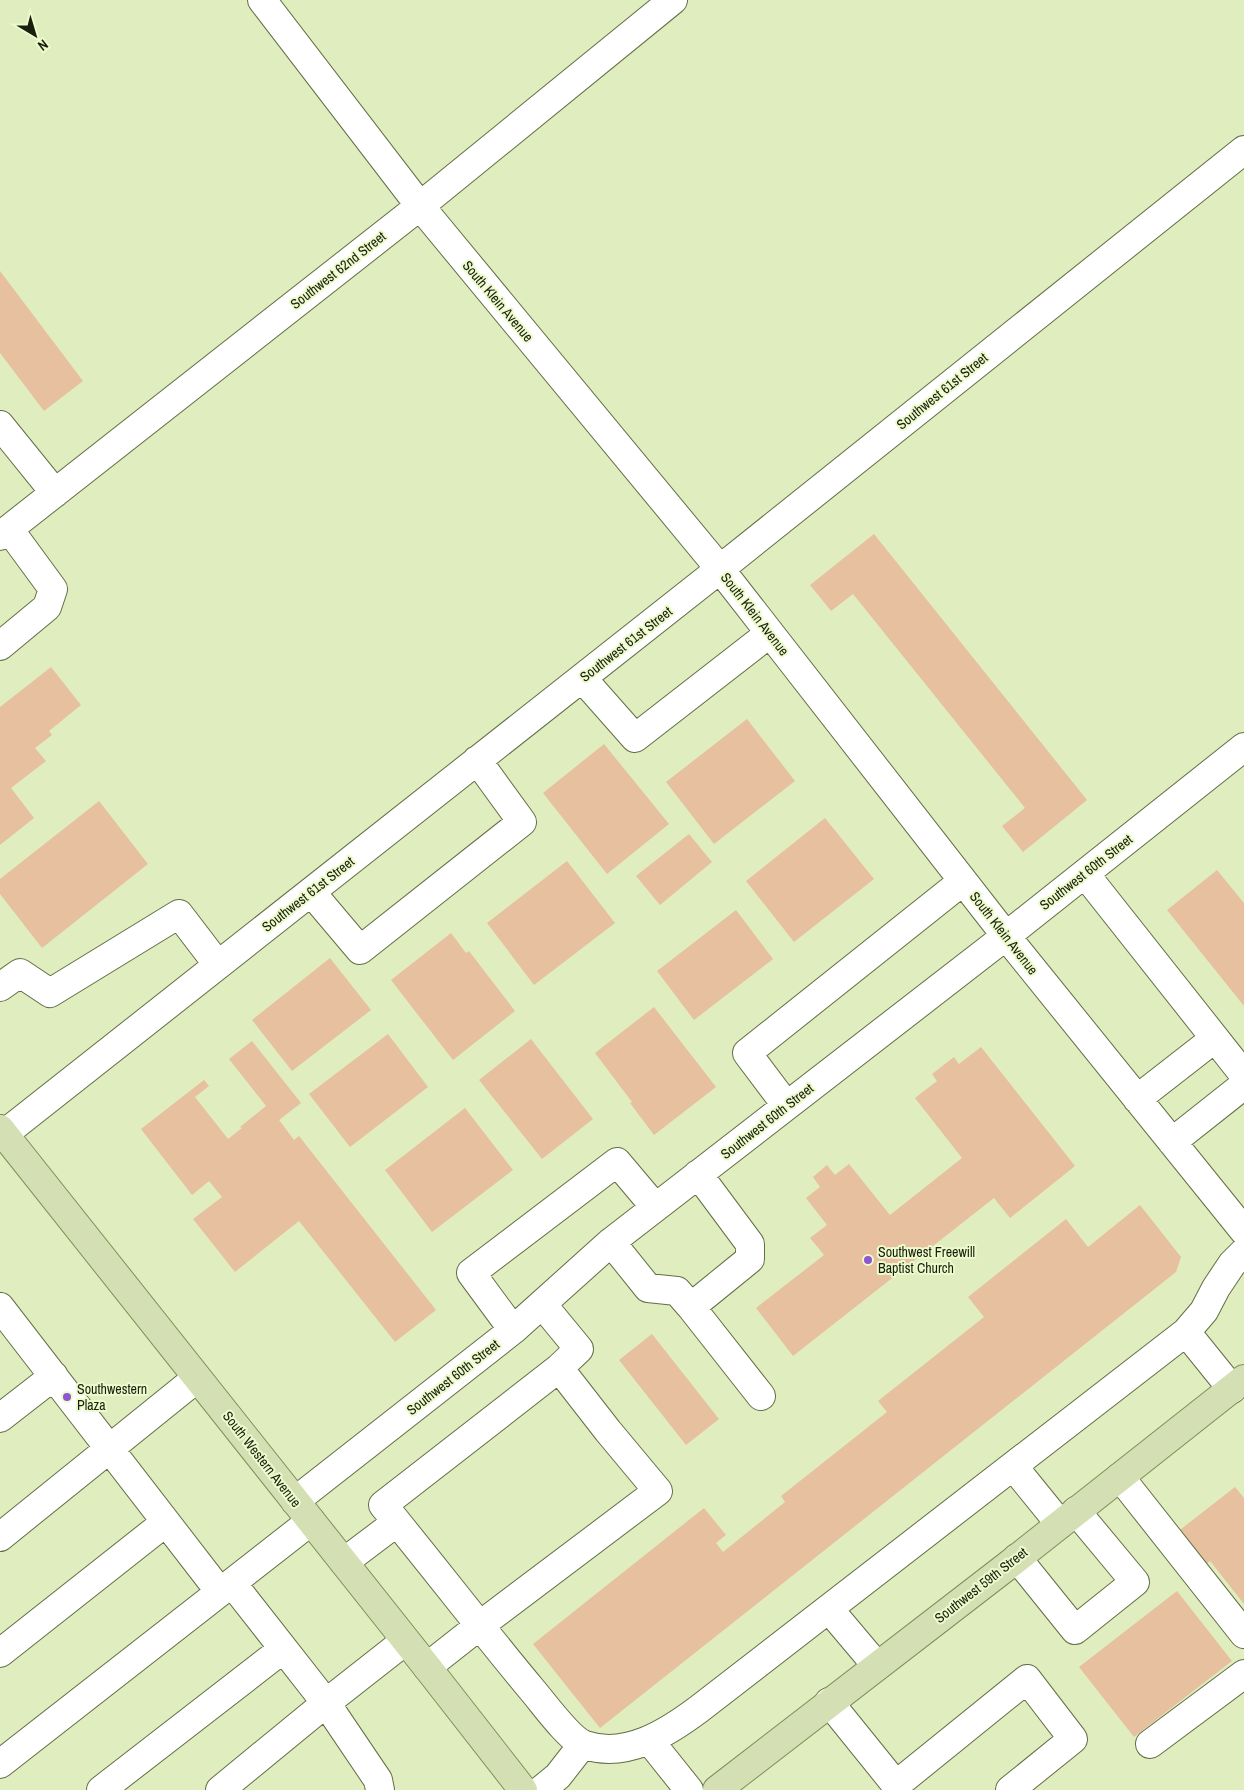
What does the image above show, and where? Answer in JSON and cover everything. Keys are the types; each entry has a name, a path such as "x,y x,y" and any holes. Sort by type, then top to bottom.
{"main road":[{"name":"South Western Avenue","path":"2,1131 523,1790"},
{"name":"Southwest 59th Street","path":"717,1790 1240,1385"}],"street":[{"name":"South Klein Avenue","path":"262,0 420,206 720,569 1006,936 1244,1231"},
{"name":"Southwest 62nd Street","path":"4,533 420,206 673,0"},
{"name":"Southwest 61st Street","path":"2,1131 218,965 720,569 1244,150"},
{"path":"0,425 55,492"},
{"path":"0,646 47,607 52,589 4,533"},
{"path":"582,678 635,738 770,633"},
{"name":"Southwest 60th Street","path":"0,1764 226,1587 303,1511 514,1330 611,1242 1006,936 1244,747"},
{"path":"311,892 360,950 522,822 477,760"},
{"path":"1085,874 1244,1075"},
{"path":"786,1105 747,1053 963,881"},
{"path":"0,987 20,973 50,993 179,914 218,965"},
{"path":"1137,1098 1214,1039"},
{"path":"1172,1142 1244,1085"},
{"path":"514,1330 471,1273 617,1162 655,1208"},
{"path":"691,1306 750,1259 750,1244 698,1174"},
{"path":"611,1242 648,1288 677,1291 691,1306 761,1396"},
{"path":"542,1304 579,1349 559,1368 384,1505 479,1626 563,1727 582,1744 602,1749 623,1748 649,1740 676,1727 1186,1332 1204,1311 1232,1264 1244,1252"},
{"path":"2,1313 54,1376 166,1522 283,1649 326,1703 378,1780 380,1790"},
{"path":"1186,1332 1240,1385"},
{"path":"427,1667 658,1491 559,1368"},
{"path":"0,1418 54,1376"},
{"path":"0,1537 197,1378"},
{"path":"1013,1466 1135,1582 1075,1630 1016,1558"},
{"path":"1120,1477 1244,1634"},
{"path":"0,1653 166,1522"},
{"path":"344,1562 397,1522"},
{"path":"829,1609 877,1666"},
{"path":"220,1790 405,1641"},
{"path":"101,1790 283,1649"},
{"path":"1150,1744 1244,1674"},
{"path":"829,1702 893,1788 1027,1679 1073,1739 1010,1790"},
{"path":"649,1740 690,1790"},
{"path":"541,1790 558,1776 582,1744"}],"building":[{"path":"0,271 83,381 44,411 0,353"},
{"path":"874,534 1087,800 1023,852 1002,826 1025,808 853,594 831,611 810,585"},
{"path":"51,667 81,705 49,731 52,735 35,748 46,761 11,788 34,818 0,845 0,707"},
{"path":"747,719 795,781 714,844 666,782"},
{"path":"604,744 669,824 607,874 543,793"},
{"path":"99,801 148,864 42,948 0,894 0,879"},
{"path":"825,818 874,879 794,942 746,881"},
{"path":"689,834 712,862 660,905 636,876"},
{"path":"567,861 615,923 534,985 487,923"},
{"path":"1217,870 1244,903 1244,1006 1167,910"},
{"path":"736,910 773,959 694,1020 657,971"},
{"path":"451,933 466,953 469,951 515,1011 453,1060 391,980"},
{"path":"330,958 371,1010 292,1071 252,1020"},
{"path":"654,1007 716,1087 654,1135 595,1053"},
{"path":"388,1034 428,1087 350,1147 309,1094"},
{"path":"531,1039 593,1119 542,1159 479,1080"},
{"path":"252,1041 301,1103 279,1120 294,1140 299,1136 436,1310 395,1342 299,1221 235,1272 193,1219 222,1197 209,1181 192,1195 141,1129 204,1080 209,1086 195,1097 228,1139 242,1128 240,1127 266,1106 229,1059"},
{"path":"981,1047 1075,1166 1010,1218 994,1198 793,1356 756,1308 824,1255 810,1238 827,1225 806,1198 820,1187 813,1177 827,1165 835,1175 849,1164 890,1215 962,1158 915,1098 937,1081 932,1074 954,1057 959,1064"},
{"path":"465,1108 513,1170 432,1232 385,1170"},
{"path":"1140,1205 1181,1257 1176,1272 600,1728 533,1644 704,1508 726,1535 716,1543 723,1552 785,1502 781,1496 887,1412 878,1401 984,1317 968,1297 1066,1219 1088,1247"},
{"path":"652,1334 719,1419 686,1445 619,1360"},
{"path":"1235,1487 1244,1498 1244,1604 1210,1561 1203,1567 1176,1533"},
{"path":"1177,1591 1232,1661 1134,1737 1079,1667"}],"place":[{"name":"Southwest Freewill Baptist Church","path":"868,1260"},
{"name":"Southwestern Plaza","path":"67,1397"}]}
